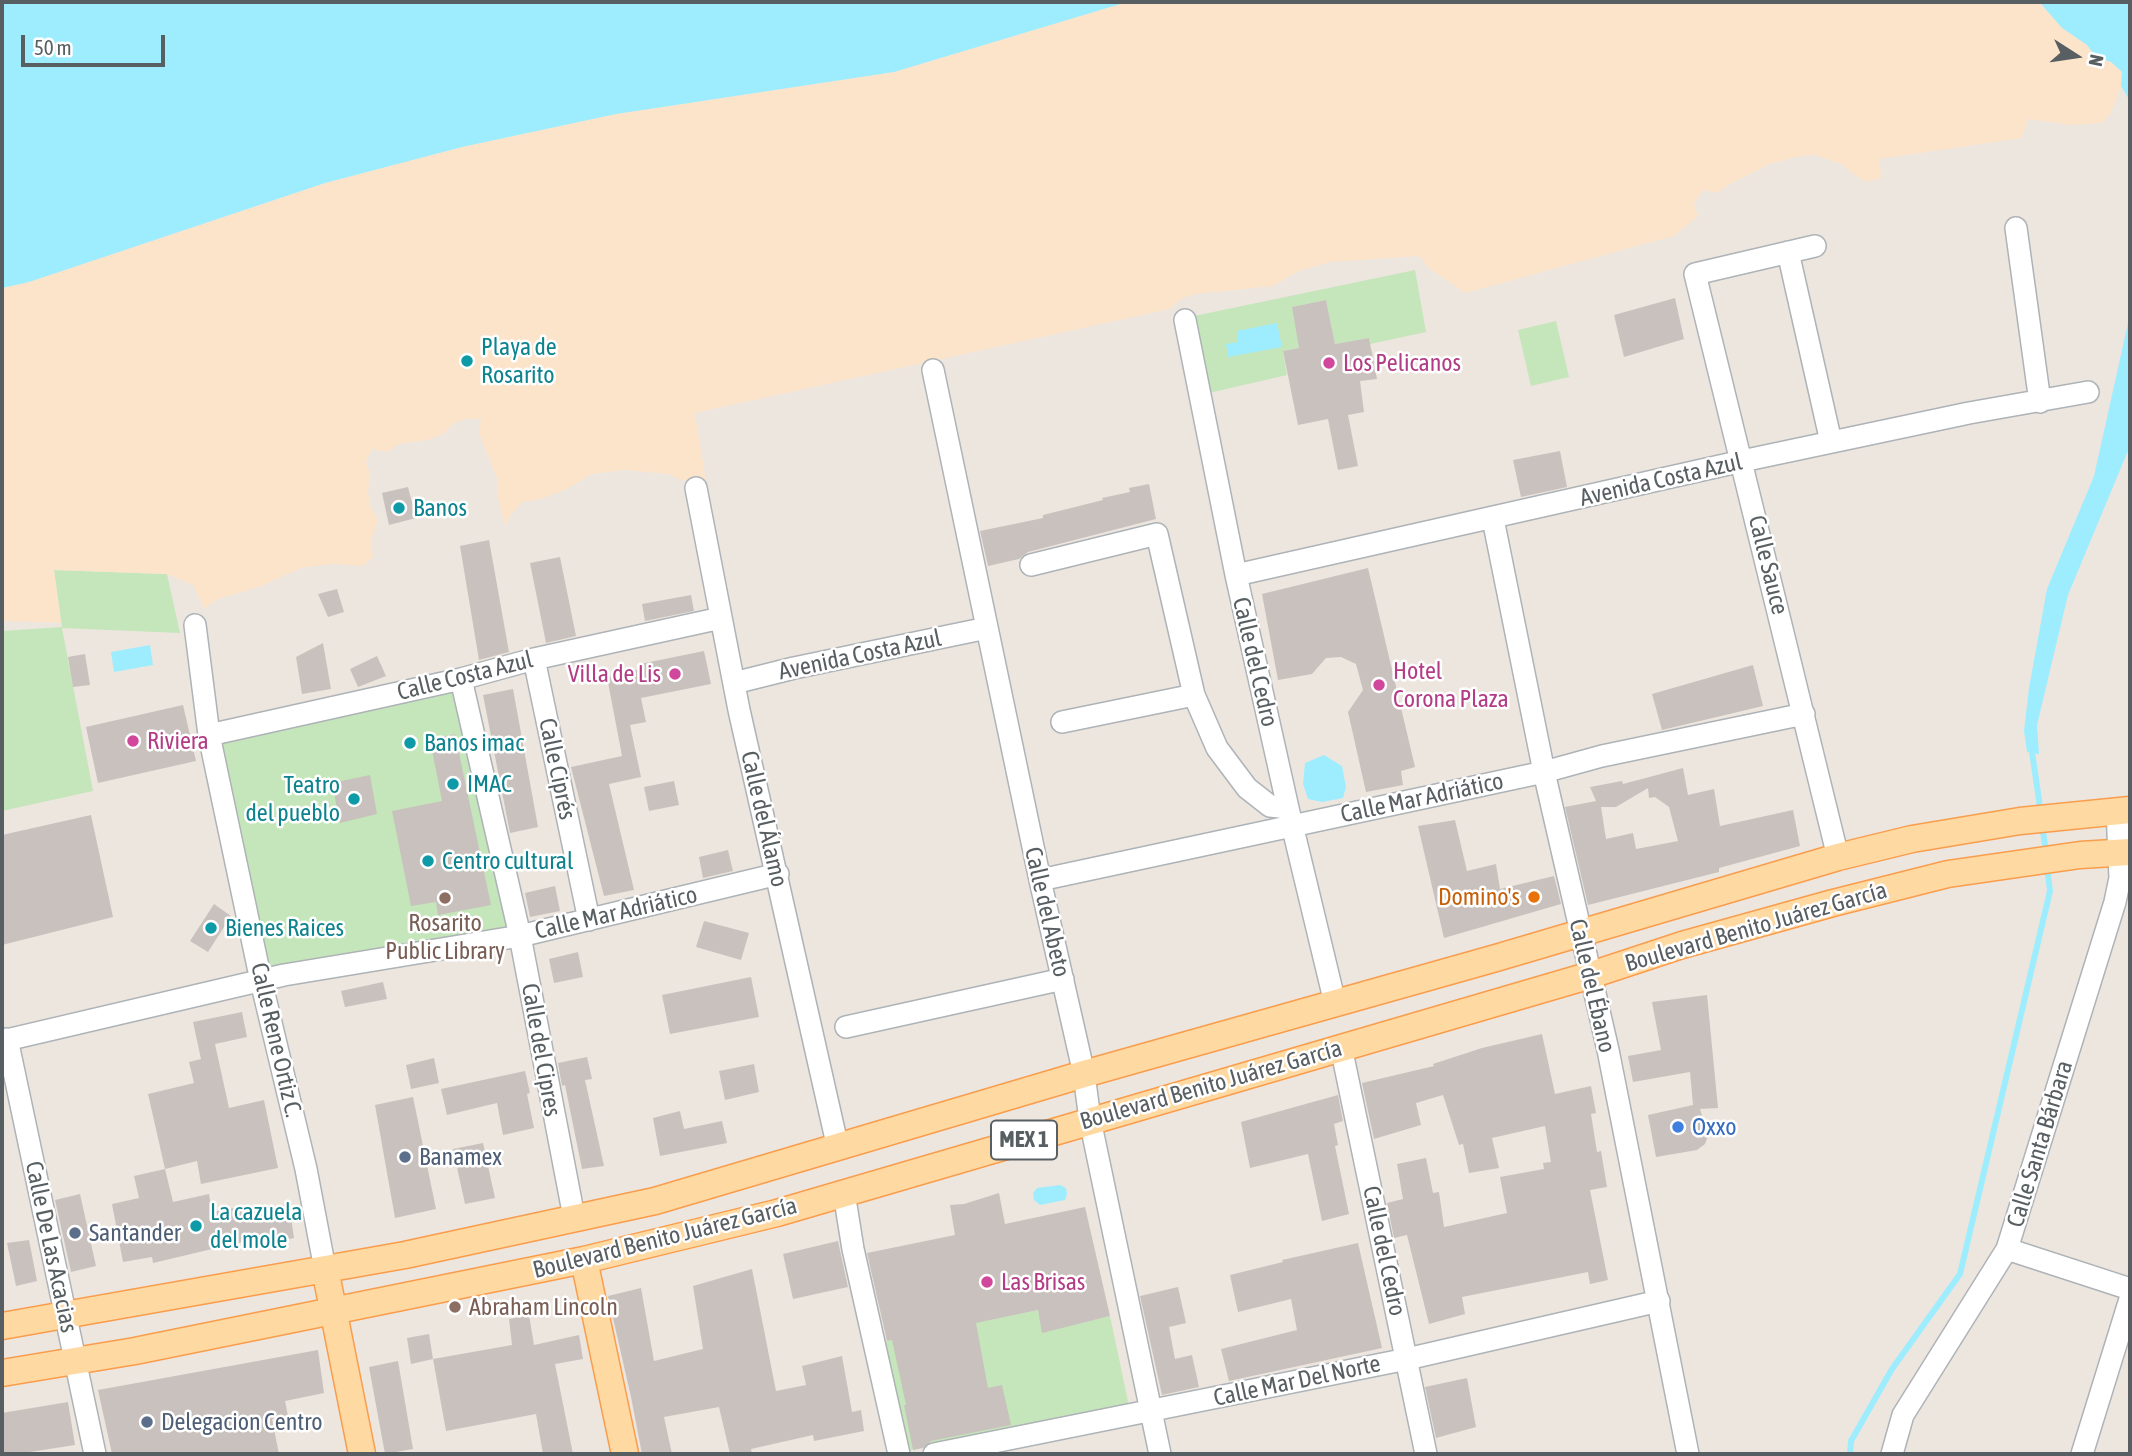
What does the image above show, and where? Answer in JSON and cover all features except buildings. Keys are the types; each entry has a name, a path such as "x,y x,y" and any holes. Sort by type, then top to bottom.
{"main road":[{"name":"Boulevard Benito Juárez García","path":"2,1326 405,1255 655,1201 1084,1074 1838,857 1912,839 2020,821 2124,810"},
{"name":"Boulevard Benito Juárez García","path":"2,1373 334,1311 584,1260 777,1213 1591,975 1694,941 1903,884 1948,874 2080,855 2125,852"},
{"path":"584,1260 625,1454"},
{"name":"Calle Rene Ortiz C.","path":"325,1269 362,1454"}],"street":[{"path":"2016,228 2040,402"},
{"path":"1815,246 1788,252 1831,442"},
{"name":"Calle Sauce","path":"1788,252 1695,274 1838,857"},
{"name":"Calle del Cedro","path":"1185,320 1236,575 1335,1003"},
{"name":"Calle del Abeto","path":"933,370 1040,880 1084,1074 1090,1120 1160,1454"},
{"name":"Avenida Costa Azul","path":"1236,575 1742,461 1969,413 2088,392"},
{"name":"Calle del Álamo","path":"696,488 734,683 838,1148"},
{"name":"Calle del Ébano","path":"1493,519 1544,772 1591,975 1659,1301 1688,1454"},
{"path":"1031,565 1157,534 1194,695 1217,748 1247,788 1290,817"},
{"name":"Calle Costa Azul","path":"209,735 721,618"},
{"name":"Calle Rene Ortiz C.","path":"195,625 209,735 261,981 306,1169 325,1269"},
{"name":"Avenida Costa Azul","path":"734,683 987,628"},
{"name":"Calle Ciprés","path":"534,659 589,920"},
{"name":"Calle del Cipres","path":"461,679 520,936 574,1217"},
{"path":"1062,722 1194,695"},
{"name":"Calle Mar Adriático","path":"1040,880 1290,817 1544,772 1602,756 1804,713"},
{"name":"Calle Santa Bárbara","path":"1892,1454 1903,1415 2007,1249 2115,902 2125,852 2124,810"},
{"name":"Calle Mar Adriático","path":"4,1040 261,981 520,936 778,874"},
{"path":"846,1027 1062,979"},
{"name":"Calle De Las Acacias","path":"4,1040 67,1315 95,1454"},
{"name":"Calle del Cedro","path":"1341,1047 1426,1454"},
{"path":"844,1193 853,1249 900,1454"},
{"path":"2007,1249 2130,1289"},
{"path":"2082,1454 2130,1299"},
{"name":"Calle Mar Del Norte","path":"934,1454 1408,1359 1659,1301"}],"green space":[{"path":"1415,270 1426,332 1370,344 1369,338 1335,344 1326,300 1293,307 1299,348 1283,351 1287,375 1209,393 1194,316"},
{"path":"1556,321 1569,377 1531,386 1518,330"},
{"path":"54,570 167,574 180,633 62,628 93,791 2,811 2,631 62,627"},
{"path":"461,679 520,936 261,981 209,735"},
{"path":"1038,1310 1043,1332 1110,1316 1129,1406 906,1451 886,1341"}],"sand":[{"name":"Playa de Rosarito","path":"1127,2 2041,2 2062,28 2087,45 2096,57 2111,62 2122,72 2121,86 2111,113 2102,123 2071,125 2028,119 2022,138 1880,159 1881,178 1867,182 1843,165 1815,155 1770,164 1717,193 1703,190 1694,203 1698,216 1674,236 1465,293 1429,268 1419,256 1330,262 1299,271 1273,286 1196,294 1182,298 1170,309 695,413 706,481 681,480 668,474 624,470 592,474 565,490 537,500 522,502 505,526 497,494 497,478 479,434 481,419 465,419 453,424 442,435 427,440 399,444 387,452 372,449 366,461 370,475 368,491 370,506 378,519 371,541 373,557 363,566 332,564 301,568 259,587 218,599 204,609 193,585 167,574 54,570 61,623 2,621 2,288 29,282 325,183 462,147 616,114 894,72"}],"water":[{"path":"2,2 1127,2 894,72 616,114 462,147 325,183 29,282 2,288"},
{"path":"2041,2 2130,2 2130,101 2121,86 2122,72 2111,62 2096,57 2087,45 2062,28"},
{"path":"2130,314 2130,446 2068,595 2037,725 2039,754 2027,752 2024,731 2029,688 2047,589 2094,476"},
{"path":"1277,323 1282,347 1228,357 1226,344 1238,342 1237,331"},
{"path":"150,645 153,665 114,672 111,652"},
{"path":"1324,755 1342,766 1346,787 1343,798 1322,802 1308,799 1303,784 1305,763"},
{"path":"1060,1185 1066,1188 1065,1200 1040,1205 1034,1200 1033,1193 1037,1188"}],"waterway":[{"path":"2031,745 2041,814"},
{"path":"2042,825 2046,852"},
{"path":"1850,1454 1851,1441 1892,1369 1960,1274 2050,891 2047,866"}],"place":[{"name":"Playa de Rosarito","path":"467,361"},
{"name":"Los Pelicanos","path":"1329,363"},
{"name":"Banos","path":"399,508"},
{"name":"Villa de Lis","path":"675,674"},
{"name":"Hotel Corona Plaza","path":"1379,685"},
{"name":"Riviera","path":"133,741"},
{"name":"Banos imac","path":"410,743"},
{"name":"IMAC","path":"453,784"},
{"name":"Teatro del pueblo","path":"354,799"},
{"name":"Centro cultural","path":"428,861"},
{"name":"Domino's","path":"1534,897"},
{"name":"Rosarito Public Library","path":"445,898"},
{"name":"Bienes Raices","path":"211,928"},
{"name":"Oxxo","path":"1678,1127"},
{"name":"Banamex","path":"405,1157"},
{"name":"La cazuela del mole","path":"196,1226"},
{"name":"Santander","path":"75,1233"},
{"name":"Las Brisas","path":"987,1282"},
{"name":"Abraham Lincoln","path":"455,1307"},
{"name":"Delegacion Centro","path":"147,1422"}]}
